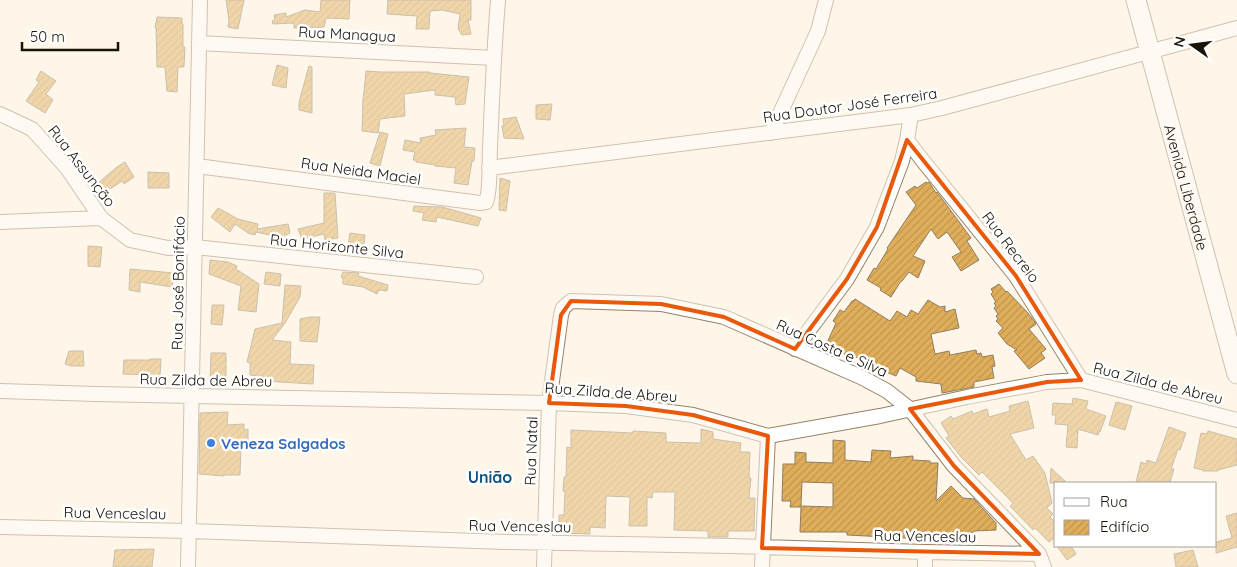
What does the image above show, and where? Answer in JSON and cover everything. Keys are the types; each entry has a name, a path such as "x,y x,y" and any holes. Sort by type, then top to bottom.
{"main road":[{"name":"Avenida Liberdade","path":"1136,0 1237,374"}],"street":[{"name":"Rua José Bonifácio","path":"188,567 200,0"},
{"name":"Rua Neida Maciel","path":"197,166 480,203 486,202 488,196 498,0"},
{"path":"771,132 818,31 826,0"},
{"name":"Rua Doutor José Ferreira","path":"488,168 911,115 951,106 1237,28"},
{"name":"Rua Managua","path":"199,43 494,58"},
{"name":"Rua Assunção","path":"0,114 32,129 67,168 101,218 130,240 168,248 195,247"},
{"path":"795,348 847,279 876,227 902,161 911,115"},
{"name":"Rua Recreio","path":"907,140 1016,276 1081,380"},
{"path":"0,222 101,218"},
{"name":"Rua Horizonte Silva","path":"195,247 476,277"},
{"name":"Rua Costa e Silva","path":"564,308 570,301 661,304 724,318 863,378 887,391 910,409 954,466 1042,560"},
{"name":"Rua Natal","path":"544,567 549,404 561,315 564,308"},
{"name":"Rua Zilda de Abreu","path":"0,391 626,406 693,415 768,436 880,416 1047,382 1081,380 1237,420"},
{"path":"762,567 768,436"},
{"name":"Rua Venceslau","path":"0,527 925,552 1042,560"},
{"path":"925,552 925,567"}],"highlighted area":[{"path":"907,140 1016,276 1081,380 1047,382 910,409 954,466 1039,554 762,548 768,436 693,415 626,406 549,403 561,315 571,301 661,304 724,317 795,349 847,279 877,227"}],"building":[{"path":"226,0 244,0 238,29 228,27"},
{"path":"321,0 350,0 349,19 326,18 324,27 294,28 294,23 273,24 272,21 275,20 274,15 286,13 286,17 305,10 320,12"},
{"path":"388,0 471,0 471,20 468,20 471,34 462,35 458,29 460,14 442,10 430,11 429,29 416,29 417,16 387,14"},
{"path":"157,17 182,18 183,47 185,47 184,67 178,67 177,92 167,91 165,67 157,67 155,28"},
{"path":"277,65 288,68 286,88 272,85"},
{"path":"309,66 312,67 312,113 299,110 299,102"},
{"path":"41,71 56,81 46,94 53,100 45,113 26,101 39,82 36,80"},
{"path":"366,71 430,72 469,77 465,104 456,105 455,97 435,95 435,90 404,94 405,116 380,119 378,133 362,131"},
{"path":"552,104 550,120 536,119 536,105"},
{"path":"516,117 524,139 504,138 503,119"},
{"path":"466,128 464,147 475,148 468,185 454,183 456,168 416,162 416,160 413,160 415,152 403,150 405,140 421,143 420,138 436,135 435,130"},
{"path":"380,132 388,134 380,166 370,163"},
{"path":"125,162 134,177 124,184 122,181 107,191 98,183 117,167"},
{"path":"148,172 169,173 169,188 148,188"},
{"path":"500,178 510,181 506,211 499,210"},
{"path":"929,182 971,238 967,241 979,260 961,271 952,257 961,252 947,232 938,239 931,229 913,256 925,261 918,278 909,272 891,297 880,290 881,288 867,280 874,268 876,269 887,248 916,205 906,192"},
{"path":"324,193 335,193 338,238 325,240 324,234 302,239 298,229 324,223"},
{"path":"414,206 442,207 481,218 478,226 437,217 436,222 422,220 424,213 413,211"},
{"path":"218,208 238,219 258,224 257,229 288,224 290,233 283,238 256,232 255,235 248,233 235,224 230,232 211,217"},
{"path":"350,233 365,235 364,246 348,246"},
{"path":"88,246 102,247 100,267 88,266"},
{"path":"210,260 228,262 237,266 236,269 259,284 256,312 238,310 241,286 209,274"},
{"path":"130,269 174,273 172,287 140,282 140,292 129,290"},
{"path":"266,272 281,274 280,286 264,284"},
{"path":"343,272 359,273 358,276 388,285 387,291 379,290 377,294 363,287 343,284 343,278 341,277"},
{"path":"999,284 1035,322 1036,324 1029,329 1046,349 1041,353 1045,358 1029,369 1014,351 1017,350 1007,344 998,333 1003,328 996,321 998,314 994,308 996,306 994,303 996,302 991,294 993,292 991,289"},
{"path":"285,285 301,286 300,297 285,323 272,340 291,342 290,364 314,365 313,384 264,381 264,377 250,375 250,363 247,362 255,329 282,323"},
{"path":"855,299 890,321 897,311 907,317 911,310 918,314 928,300 940,307 945,306 945,312 955,309 959,328 931,334 935,354 949,351 950,355 976,350 977,354 981,353 982,357 993,355 995,366 992,367 994,378 974,382 974,387 942,393 941,384 916,381 916,377 900,368 896,376 826,345 836,323 833,321 840,310 844,312"},
{"path":"212,305 224,305 222,325 211,324"},
{"path":"320,317 317,342 300,341 300,319"},
{"path":"69,351 83,351 84,366 65,364"},
{"path":"211,353 226,353 226,378 219,378 218,383 210,383"},
{"path":"161,359 160,377 123,374 124,360"},
{"path":"1073,398 1088,401 1086,409 1106,416 1098,435 1078,429 1077,448 1066,447 1068,425 1055,424 1056,415 1052,415 1053,403 1072,404"},
{"path":"1028,401 1034,428 1010,434 1026,460 1033,456 1045,473 1052,503 1047,508 1053,514 1050,517 1054,521 1054,538 1049,542 1035,528 1033,530 1010,506 1013,503 982,472 979,475 962,458 946,438 949,436 941,423 951,416 953,419 972,411 973,414 987,409 989,417 1010,411 1009,406"},
{"path":"1116,402 1132,406 1125,430 1109,425"},
{"name":"Veneza Salgados","path":"228,412 227,425 244,424 244,430 248,429 248,446 241,446 240,475 199,474 200,413"},
{"path":"1169,427 1186,433 1171,469 1174,469 1170,482 1136,482 1141,462 1146,464 1147,460 1156,463"},
{"path":"701,429 713,432 713,439 741,443 740,452 750,452 749,478 751,478 749,498 755,498 754,531 728,531 728,537 708,537 708,531 674,530 675,492 653,492 652,498 647,497 647,526 629,526 630,497 606,496 605,528 590,527 590,534 559,533 559,515 564,515 564,477 566,477 567,447 571,448 571,430 666,433 666,442 701,443"},
{"path":"1208,431 1237,439 1237,465 1218,471 1203,471 1194,468 1201,433 1207,434"},
{"path":"833,440 845,441 845,460 871,462 872,450 891,451 890,458 913,456 913,460 938,463 936,501 951,486 963,498 974,499 996,523 996,530 974,531 968,534 961,534 961,538 939,537 939,533 906,531 906,538 847,535 847,532 800,532 801,507 790,507 791,501 782,501 783,464 795,464 795,452 806,453 806,462 833,463","holes":["802,482 833,483 833,507 801,506"]},
{"path":"1051,468 1066,482 1054,482 1050,483"},
{"path":"1237,513 1237,547 1216,553 1217,542 1232,538 1226,516"},
{"path":"1058,547 1072,547 1076,554 1067,560"},
{"path":"154,549 152,567 113,567 115,550"},
{"path":"1193,550 1198,567 1176,567 1174,554"}],"place":[{"name":"Veneza Salgados","path":"211,443"}],"district":[{"name":"União","path":"490,477"}]}
